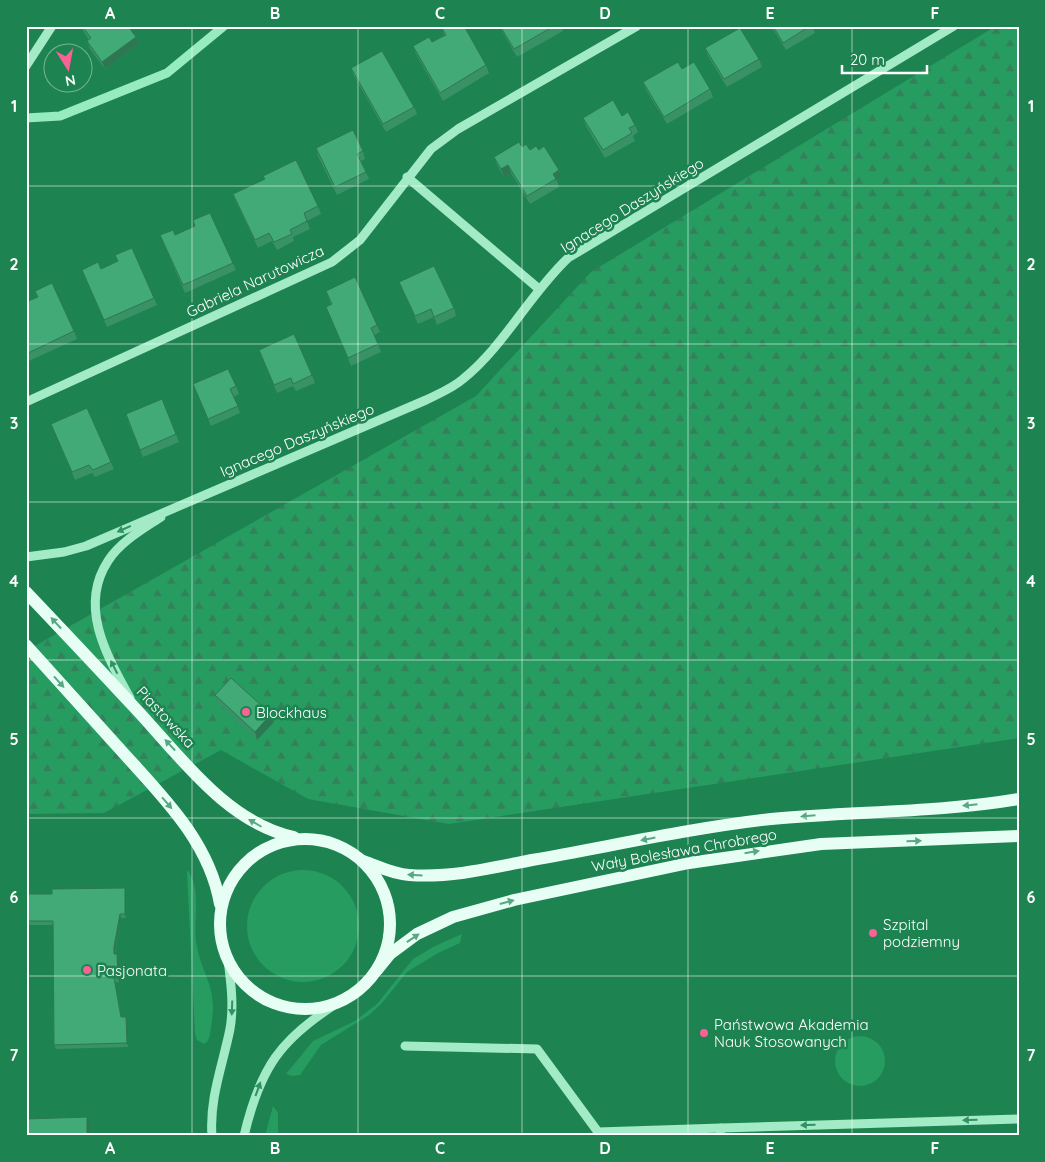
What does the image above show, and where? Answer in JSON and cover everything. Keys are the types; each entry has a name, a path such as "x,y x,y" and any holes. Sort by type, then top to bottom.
{"main road":[{"name":"Piastowska","path":"26,592 198,775 240,813 267,829 301,838"},
{"path":"26,645 182,819 208,862 215,880 220,907 220,933 228,960 247,986 275,1003 307,1009 339,1002 360,989 377,970 387,947 389,916 387,900 378,879 363,861 346,849 324,842 301,838 279,842 248,859 230,882 220,907"},
{"name":"Wały Bolesława Chrobrego","path":"363,861 384,870 407,875 452,874 676,834 769,820 830,814 925,810 1019,799"},
{"name":"Wały Bolesława Chrobrego","path":"377,970 390,954 417,934 460,914 514,900 689,863 821,844 1019,836"}],"street":[{"path":"26,66 52,26"},
{"name":"Gabriela Narutowicza","path":"26,402 332,262 360,240 431,148 458,129 637,26"},
{"name":"Ignacego Daszyńskiego","path":"26,557 64,552 86,546 426,400 462,380 486,357 538,289 568,258 954,26"},
{"path":"407,177 538,289"},
{"name":"Ignacego Daszyńskiego","path":"137,710 104,647 96,620 94,596 98,580 108,560 132,536 185,502"},
{"path":"212,1136 213,1106 232,1014 228,960"},
{"path":"244,1136 261,1082 278,1053 302,1026 339,1002"},
{"path":"405,1046 537,1049 598,1132 721,1132 1019,1119"}],"green space":[{"path":"996,26 1019,26 1019,738 449,824 308,799 221,750 104,813 26,814 26,651 476,396 591,272"},
{"path":"188,870 195,887 195,932 198,953 213,1001 210,1034 204,1044 197,1040 195,1034"},
{"path":"303,870 325,874 343,886 355,904 359,926 355,948 343,966 325,978 303,982 281,978 263,966 251,948 247,926 251,904 263,886 281,874"},
{"path":"462,934 460,943 438,953 407,972 382,1003 369,1015 321,1045 300,1075 286,1074 313,1041 355,1021 377,1004 413,959 435,946"},
{"path":"855,1036 865,1036 878,1043 885,1056 885,1066 878,1079 865,1086 855,1086 846,1082 839,1075 835,1066 835,1056 839,1047 846,1040"},
{"path":"273,1106 278,1113 278,1136 265,1136"}],"building":[{"path":"82,26 128,26 136,37 102,62 92,48 92,42 87,41 91,38"},
{"path":"446,26 464,26 486,65 440,93 413,46 429,37 432,42 446,35 442,28"},
{"path":"500,26 554,26 514,49"},
{"path":"773,26 810,26 783,43"},
{"path":"740,28 759,59 724,79 705,48"},
{"path":"382,51 414,107 383,124 351,68"},
{"path":"678,62 682,69 694,62 710,89 664,117 643,82"},
{"path":"613,100 622,116 628,112 635,125 629,128 632,133 603,150 583,118"},
{"path":"353,130 363,151 357,154 366,172 335,187 316,148"},
{"path":"519,142 522,147 526,144 530,150 536,146 539,150 544,146 559,170 553,174 556,179 527,196 508,165 501,169 494,157"},
{"path":"296,160 318,206 304,213 307,221 290,230 292,234 274,242 269,233 255,240 233,194 265,179 263,176"},
{"path":"210,213 233,263 183,285 160,235 173,230 175,235 195,226 193,220"},
{"path":"132,248 154,298 104,320 82,270 98,262 101,269 118,261 115,255"},
{"path":"434,266 454,308 434,317 431,309 415,316 399,282"},
{"path":"355,277 377,325 371,328 378,344 348,358 326,307 332,304 326,291"},
{"path":"52,283 74,331 26,354 26,302 38,297 35,291"},
{"path":"294,334 312,375 293,384 291,378 274,385 259,350"},
{"path":"228,369 236,386 230,389 238,406 208,419 193,384"},
{"path":"162,399 176,434 140,450 126,414"},
{"path":"87,408 111,462 93,470 89,465 72,472 51,424"},
{"name":"Blockhaus","path":"231,678 271,714 255,732 215,695"},
{"name":"Pasjonata","path":"125,888 125,914 120,914 114,947 114,954 117,954 118,978 114,978 121,1017 126,1017 127,1043 54,1045 53,921 27,921 27,894 52,894 52,889"},
{"path":"87,1117 87,1136 26,1136 26,1119"}],"waterway":[{"path":"26,118 60,116 167,73 224,26"}],"place":[{"name":"Blockhaus","path":"246,712"},
{"name":"Szpital podziemny","path":"873,933"},
{"name":"Pasjonata","path":"87,970"},
{"name":"Państwowa Akademia Nauk Stosowanych","path":"704,1033"}]}
